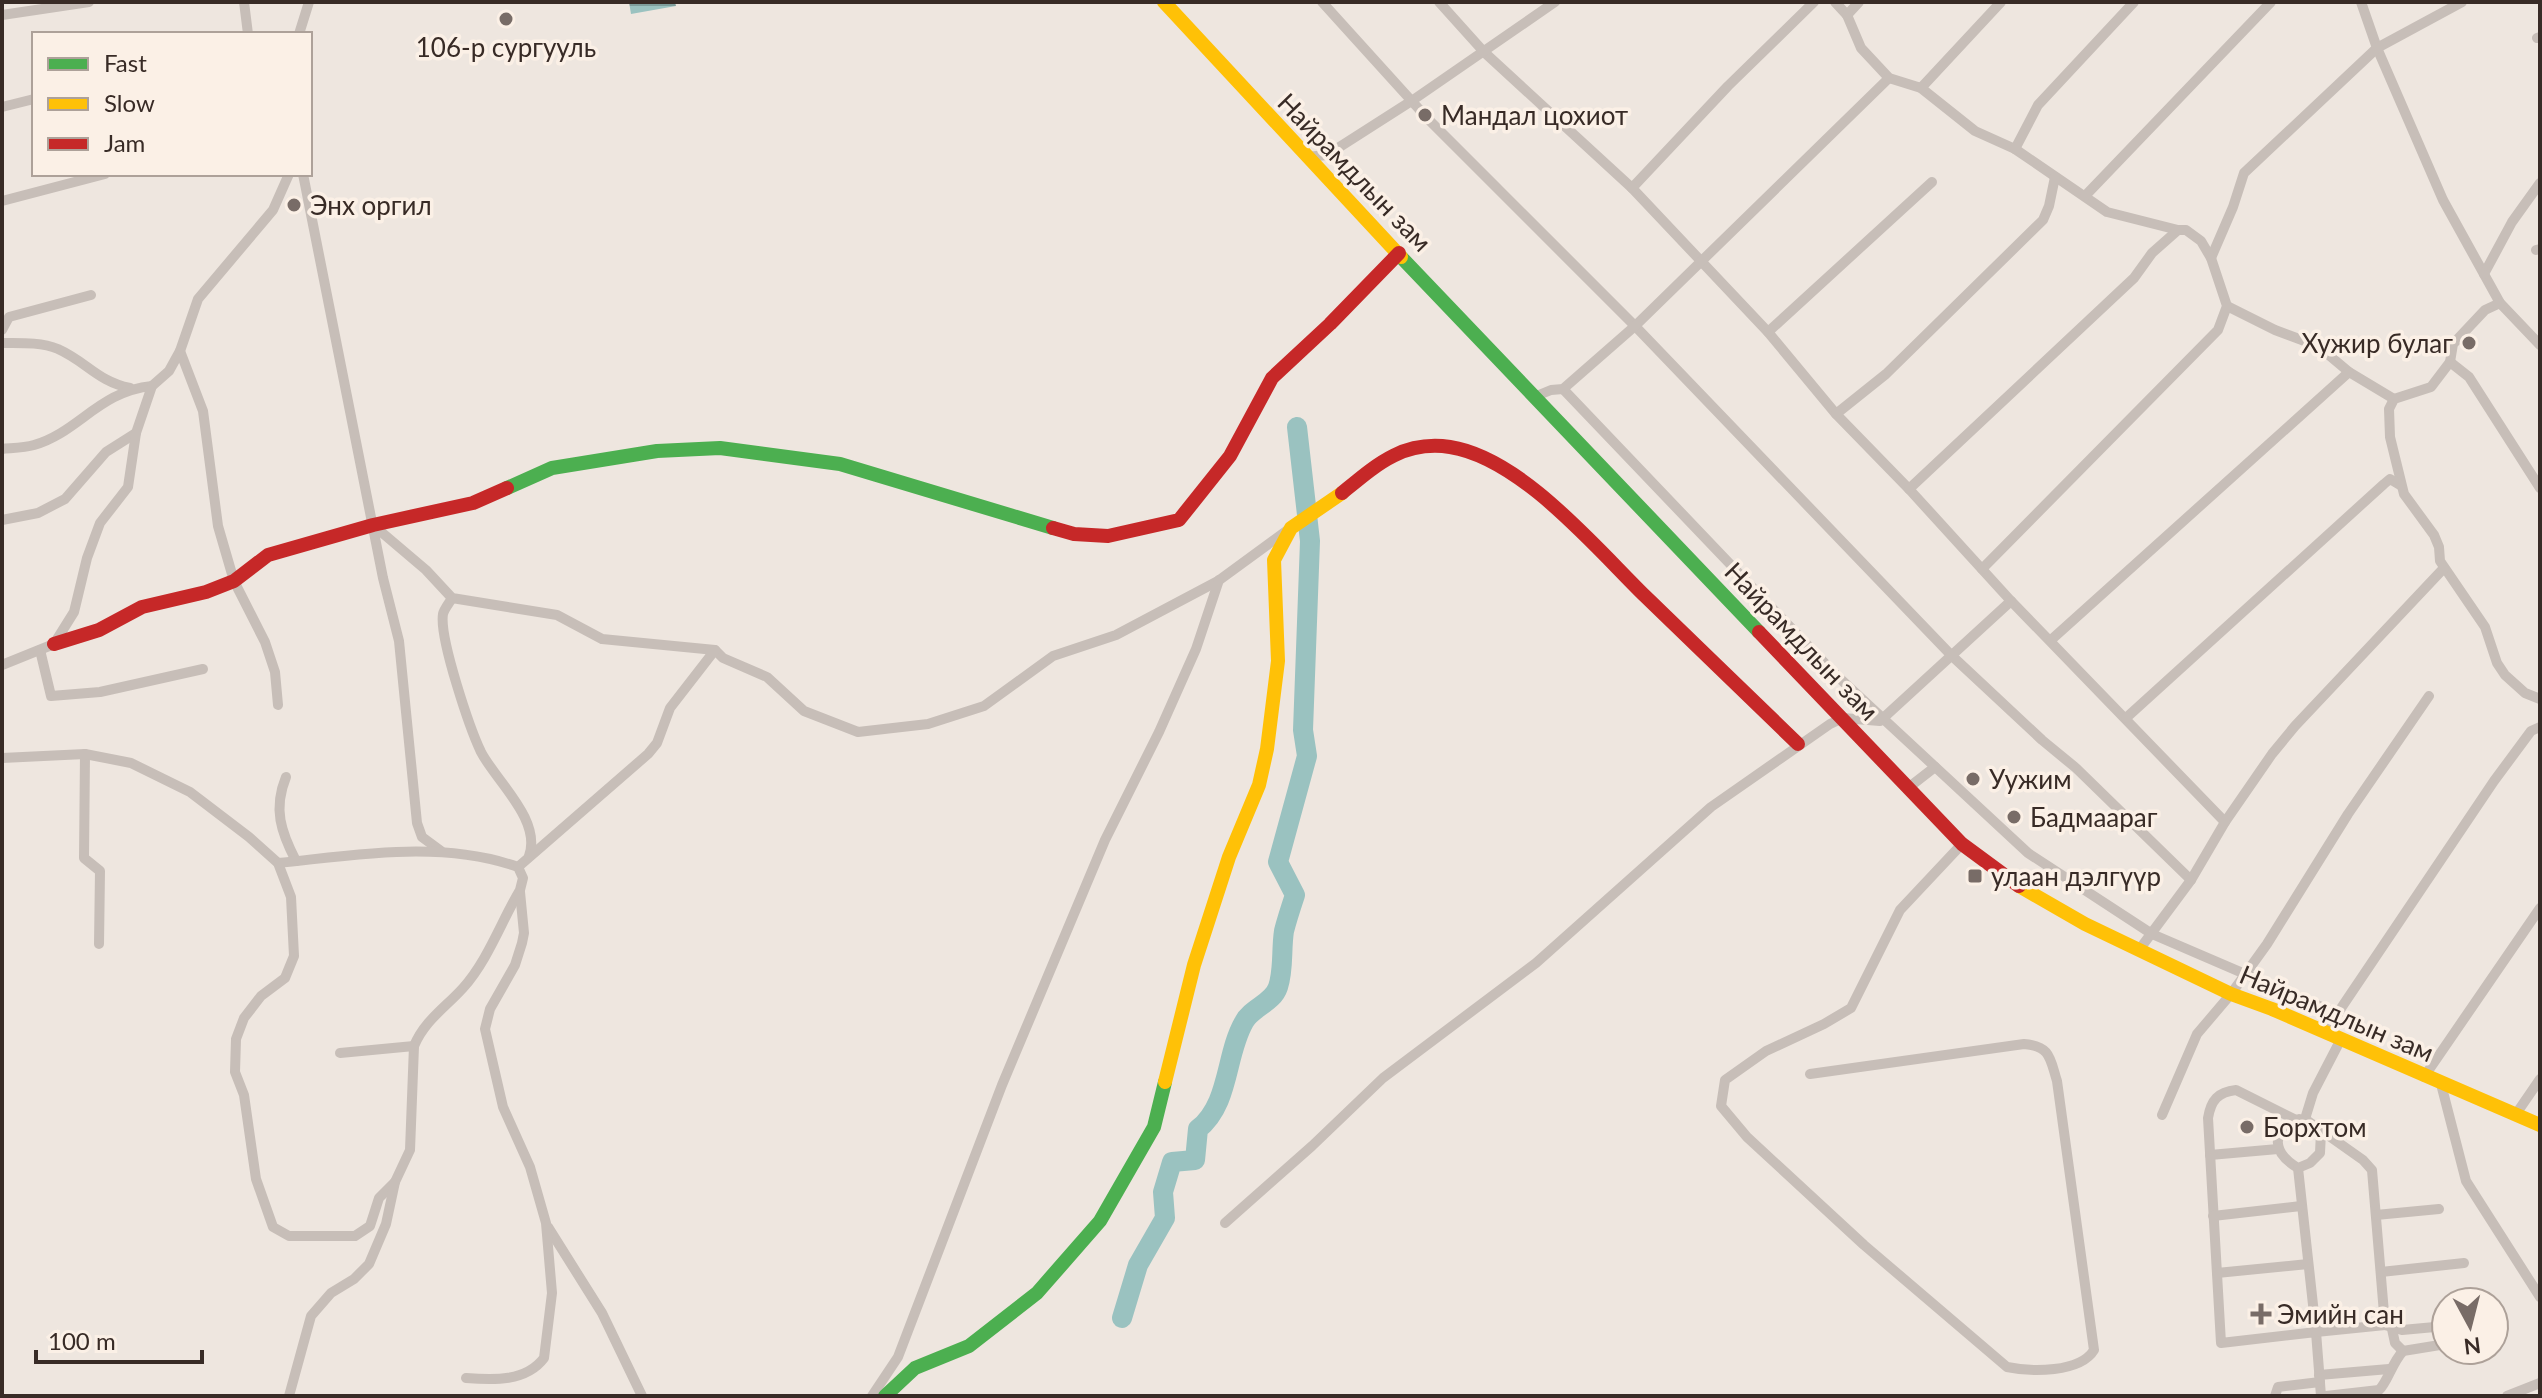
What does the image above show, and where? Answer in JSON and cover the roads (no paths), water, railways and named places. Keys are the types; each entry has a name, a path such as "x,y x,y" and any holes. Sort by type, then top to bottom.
{"street":[{"path":"2,15 89,2"},
{"path":"244,2 248,32"},
{"path":"300,32 309,2"},
{"name":"Найрамдлын зам","path":"1164,2 1306,157 1962,844 2028,893 2139,950 2231,994 2540,1125"},
{"path":"1322,2 1428,119 1635,326 1951,655 2076,768 2191,880"},
{"path":"1439,2 1484,52 1632,188 1768,332 1836,414 2225,822"},
{"path":"1306,157 1327,155 1555,2"},
{"path":"1632,188 1728,86 1814,2"},
{"path":"1835,2 1847,15 1861,48 1889,78 1921,88 1975,131 2015,149 2107,212 2186,230 2201,241 2211,258 2227,306 2218,330 1982,569"},
{"path":"1847,15 1859,2"},
{"path":"1921,88 2001,2"},
{"path":"2015,149 2038,105 2134,2"},
{"path":"2085,196 2271,2"},
{"path":"2361,2 2377,48 2443,200 2500,303 2540,345"},
{"path":"2211,258 2244,173 2377,48 2462,2"},
{"path":"1534,397 1563,389 1635,326 1889,78"},
{"path":"2,107 32,100"},
{"path":"2,201 97,176"},
{"path":"203,669 100,692 51,696 47,647 74,612 87,558 100,523 128,487 136,433 152,386 169,371 180,351 198,299 273,210 288,176"},
{"path":"303,176 399,641 417,823 422,837 442,852"},
{"path":"1836,414 1886,374 2043,220 2055,177"},
{"path":"1768,332 1932,182"},
{"path":"2484,274 2512,222 2540,183"},
{"path":"1909,489 2134,278 2152,253 2178,230"},
{"path":"2,665 99,630 142,607 206,592 234,581 268,555 373,525 473,503 552,468 657,451 720,448 840,464 1074,534 1108,536 1165,525 1179,520 1211,483 1230,456 1272,378 1399,253"},
{"path":"2,330 9,317 91,295"},
{"path":"2500,303 2485,310 2453,344 2450,362 2431,387 2394,399 2389,409 2389,424 2400,485 2434,535 2440,561 2485,627 2497,663 2508,680 2540,699"},
{"path":"2227,306 2275,330 2318,346 2349,372 2394,399"},
{"path":"2,343 32,343 58,349 108,383 130,388 152,386"},
{"path":"180,351 203,411 218,526 234,581 265,642 275,672 278,705"},
{"path":"2450,362 2469,377 2540,488"},
{"path":"2051,640 2349,372"},
{"path":"2,449 35,445 71,425 102,402 130,388"},
{"path":"1563,389 1835,674 2028,853 2152,934 2338,1014"},
{"path":"2,520 38,513 65,499 106,452 136,433"},
{"path":"373,525 426,570 452,598 557,615 602,639 715,650 723,658 767,677 804,711 858,732 928,724 984,706 1053,656 1116,635 1219,580 1325,507 1385,458 1422,446 1451,447 1496,462 1573,521 1798,744"},
{"path":"2126,718 2384,484 2390,479 2400,485"},
{"path":"885,1396 915,1368 969,1346 1037,1293 1100,1221 1154,1127 1194,965 1229,857 1259,785 1267,749 1278,661 1274,560 1291,528"},
{"path":"2139,950 2191,880 2225,822 2272,754 2444,568"},
{"path":"872,1396 898,1357 1002,1085 1105,840 1196,649 1219,580"},
{"path":"452,598 443,614 455,679 482,753 520,809 531,836 532,848 528,858"},
{"path":"1225,1223 1383,1078 1536,963 1711,807 1798,744 1843,718 1880,721 2011,601"},
{"path":"518,867 648,754 657,743 670,708 715,650"},
{"path":"2162,1115 2197,1034 2267,944 2348,814 2429,696"},
{"path":"2325,1032 2494,781 2523,741 2540,727"},
{"path":"2,758 85,754 131,763 190,792 278,863 291,897 294,956 285,978 261,996 244,1018 236,1039 235,1072 244,1095 256,1179 273,1227 289,1236 355,1236 370,1226 379,1198 395,1182"},
{"path":"85,754 84,858 100,871 99,944"},
{"path":"1908,788 1935,767"},
{"path":"286,777 278,795 281,833 296,861"},
{"path":"1810,1074 2024,1044 2038,1045 2049,1054 2057,1081 2094,1350 2088,1360 2029,1372 2007,1367 1841,1223 1747,1137 1721,1106 1725,1080 1766,1051 1851,1008 1900,910 1962,844"},
{"path":"278,863 384,852 442,852 495,859 518,867 523,878 520,890 483,959 463,988 421,1030 414,1046 410,1150 395,1182 386,1224 369,1264 354,1279 331,1293 311,1316 289,1396"},
{"path":"466,1378 495,1380 516,1376 539,1365 544,1358 552,1293 546,1223 530,1167 503,1107 485,1029 490,1009 515,965 522,943 520,890"},
{"path":"2424,1077 2540,908"},
{"path":"2298,1168 2286,1161 2278,1149 2278,1137 2282,1129 2301,1120 2341,1039"},
{"path":"340,1053 414,1046"},
{"path":"2516,1114 2540,1079"},
{"path":"2441,1084 2466,1181 2540,1297"},
{"path":"2403,1351 2395,1343 2389,1327 2371,1168 2301,1120 2236,1090 2219,1095 2210,1106 2208,1118 2221,1343 2316,1332 2389,1327 2430,1326"},
{"path":"2298,1168 2310,1163 2320,1153 2321,1132"},
{"path":"2210,1155 2278,1149"},
{"path":"2298,1168 2319,1379 2324,1396 2379,1390 2385,1385 2389,1369 2403,1351 2430,1347"},
{"path":"2213,1216 2301,1206"},
{"path":"2376,1215 2439,1209"},
{"path":"546,1223 602,1313 642,1396"},
{"path":"2381,1272 2464,1263"},
{"path":"2217,1273 2308,1264"},
{"path":"2275,1396 2278,1387 2389,1369"},
{"path":"2507,1396 2540,1383"}],"water":[{"path":"629,2 675,2 676,6 631,14"}],"waterway":[{"path":"1122,1318 1138,1265 1165,1218 1163,1192 1172,1162 1195,1160 1198,1129 1208,1119 1222,1093 1244,1022 1272,997 1280,980 1284,931 1295,895 1278,862 1307,756 1303,730 1310,541 1297,427"}],"place":[{"name":"106-р сургууль","path":"506,19"},
{"name":"Мандал цохиот","path":"1425,115"},
{"name":"Энх оргил","path":"294,205"},
{"name":"Хужир булаг","path":"2469,343"},
{"name":"Уужим","path":"1973,779"},
{"name":"Бадмаараг","path":"2014,817"},
{"name":"улаан дэлгүүр","path":"1975,876"},
{"name":"Борхтом","path":"2247,1127"},
{"name":"Эмийн сан","path":"2261,1314"}]}
